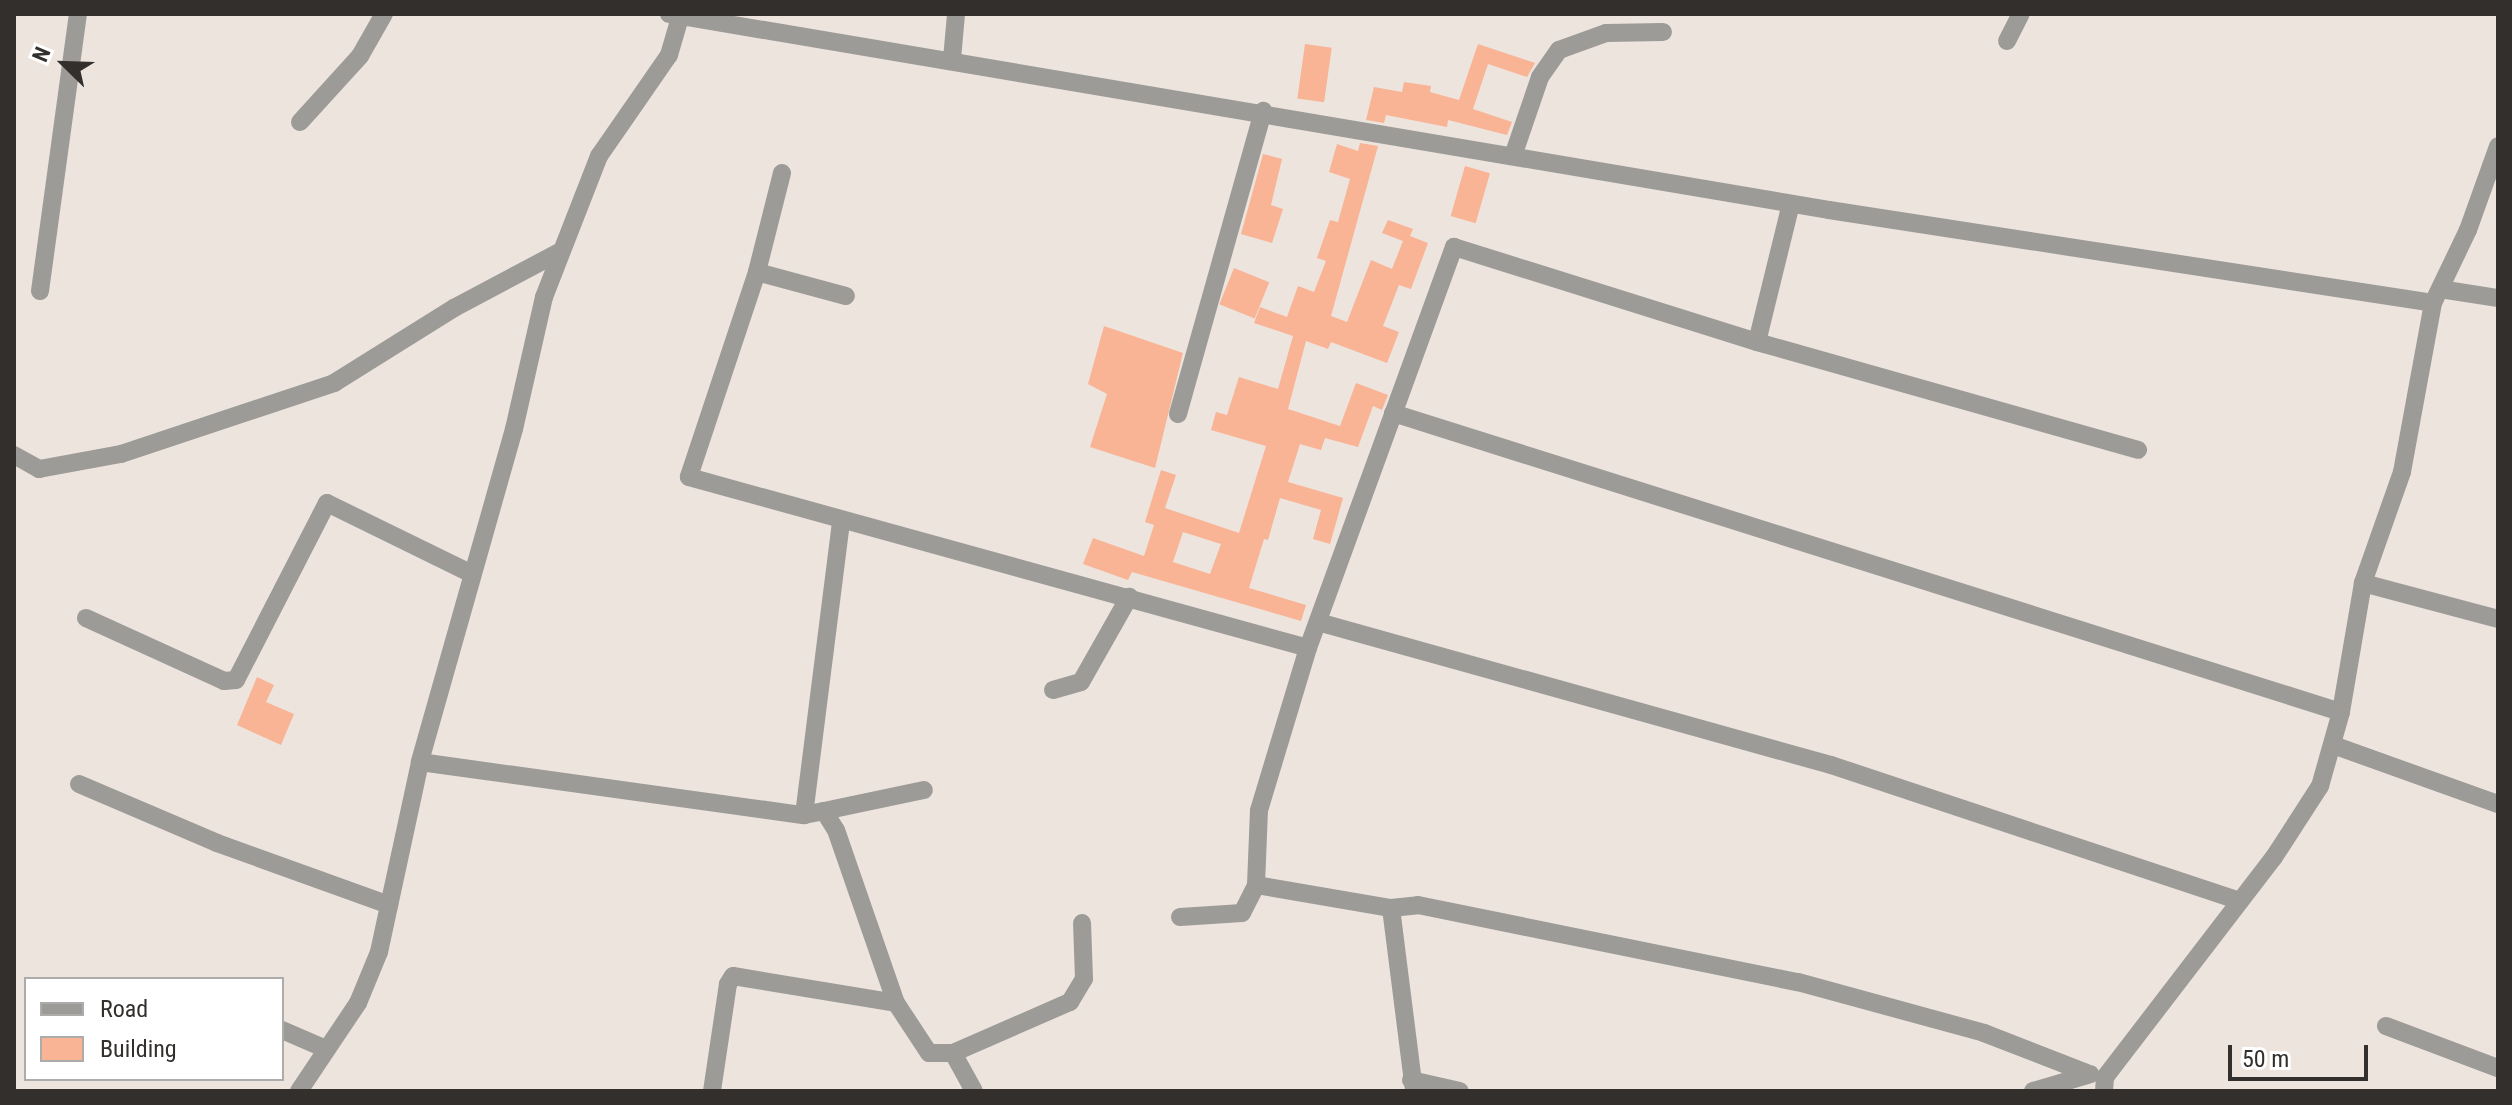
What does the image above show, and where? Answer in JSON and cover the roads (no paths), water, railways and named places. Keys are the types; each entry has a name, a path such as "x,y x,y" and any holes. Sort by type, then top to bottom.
{"street":[{"path":"40,291 78,14"},
{"path":"300,122 360,56 384,14"},
{"path":"952,59 956,14"},
{"path":"2007,41 2021,14"},
{"path":"299,1091 358,1003 379,952 420,762 470,573 514,429 544,297 599,156 669,55 677,15 1263,111 1791,204 2436,296 2498,298"},
{"path":"1513,156 1540,77 1559,50 1606,33 1663,32"},
{"path":"1178,414 1263,111"},
{"path":"2033,1091 2099,1080 2240,901 2320,786 2341,712 2363,583 2402,472 2436,296 2498,146"},
{"path":"782,173 757,272 689,477 1308,648"},
{"path":"1757,342 1791,204"},
{"path":"1180,917 1242,913 1256,885 1259,810 1308,648 1454,247 1757,342 2138,450"},
{"path":"14,455 39,469 121,454 334,383 454,308 561,251"},
{"path":"757,272 846,296"},
{"path":"1393,413 2341,712"},
{"path":"86,618 224,681 236,680 327,503 470,573"},
{"path":"804,815 841,521"},
{"path":"2363,583 2498,619"},
{"path":"1053,690 1081,682 1129,597"},
{"path":"1318,622 1831,765 2240,901"},
{"path":"2333,745 2498,804"},
{"path":"420,762 804,815 924,790"},
{"path":"79,784 217,843 389,905"},
{"path":"824,811 836,830 896,1003 922,1049 940,1056 953,1053 1079,993 1084,979 1082,923"},
{"path":"1256,885 1391,908 1418,905 1798,982 1984,1033 2099,1080"},
{"path":"1391,908 1413,1086 1460,1091"},
{"path":"712,1091 728,984 733,976 896,1003"},
{"path":"2386,1026 2498,1068"},
{"path":"284,1031 326,1049"},
{"path":"953,1053 974,1091"}]}
